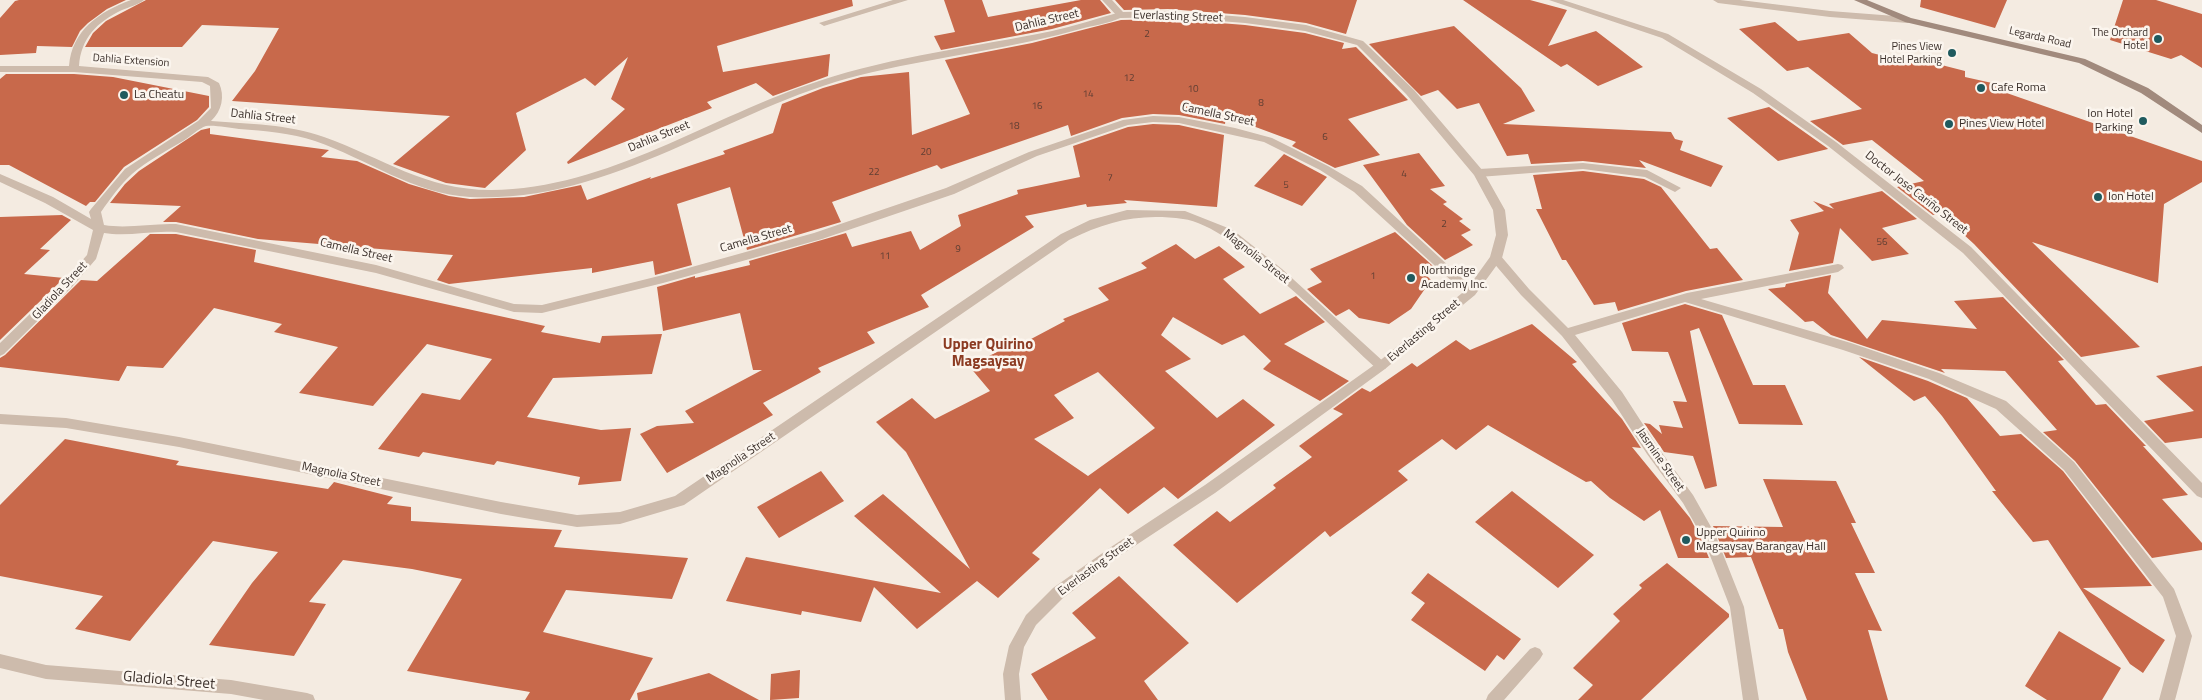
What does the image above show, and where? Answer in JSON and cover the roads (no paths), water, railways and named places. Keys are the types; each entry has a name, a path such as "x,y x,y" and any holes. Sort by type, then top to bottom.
{"main road":[{"name":"Legarda Road","path":"1859,0 1908,20 2082,61 2107,70 2143,88 2202,130"}],"street":[{"path":"74,69 74,56 80,38 101,17 139,0"},
{"path":"824,22 903,0"},
{"name":"Everlasting Street","path":"1013,700 1011,674 1017,646 1031,620 1058,593 1116,551 1210,489 1381,366 1471,292 1496,258 1502,235 1499,210 1479,172 1410,92 1360,44 1306,28 1245,20 1168,14 1121,15 1106,0"},
{"name":"Doctor Jose Cariño Street","path":"1554,0 1665,36 1679,43 1756,91 1832,144 1967,250 2202,492"},
{"path":"1718,0 1830,14 1908,20"},
{"name":"Dahlia Street","path":"203,123 290,131 322,139 400,176 466,193 509,192 604,173 667,149 780,98 844,76 871,69 1057,33 1121,15"},
{"name":"Dahlia Extension","path":"0,69 74,69 204,79 214,85 217,99 216,109 203,123"},
{"name":"Camella Street","path":"0,178 49,200 99,228 117,231 160,227 176,228 376,269 514,308 542,309 654,282 818,236 950,191 1033,154 1127,122 1153,119 1179,120 1235,131 1268,140 1324,168 1358,190 1471,292"},
{"name":"Gladiola Street","path":"0,351 48,305 92,256 99,228 95,212 129,171 156,150 203,123"},
{"path":"1479,172 1583,166 1647,174 1675,188"},
{"name":"Magnolia Street","path":"0,419 66,423 179,442 501,508 577,521 620,518 679,501 1065,237 1094,223 1127,214 1185,215 1229,233 1278,272 1381,366"},
{"name":"Jasmine Street","path":"1496,258 1525,292 1566,333 1617,396 1652,450 1688,499 1710,538 1737,608 1751,700"},
{"path":"1566,333 1685,298 1838,268"},
{"path":"1685,298 1847,346 1926,372 2001,405 2069,466 2169,594 2184,636 2167,700"},
{"path":"1494,700 1535,654"},
{"name":"Gladiola Street","path":"0,661 46,672 231,686 307,700"}],"place":[{"name":"The Orchard Hotel","path":"2158,39"},
{"name":"Pines View Hotel Parking","path":"1952,53"},
{"name":"Cafe Roma","path":"1981,88"},
{"name":"La Cheatu","path":"124,95"},
{"name":"Ion Hotel Parking","path":"2143,121"},
{"name":"Pines View Hotel","path":"1949,124"},
{"name":"Ion Hotel","path":"2098,197"},
{"name":"Northridge Academy Inc.","path":"1411,278"},
{"name":"Upper Quirino Magsaysay Barangay Hall","path":"1686,540"}],"district":[{"name":"Upper Quirino Magsaysay","path":"988,354"}]}
